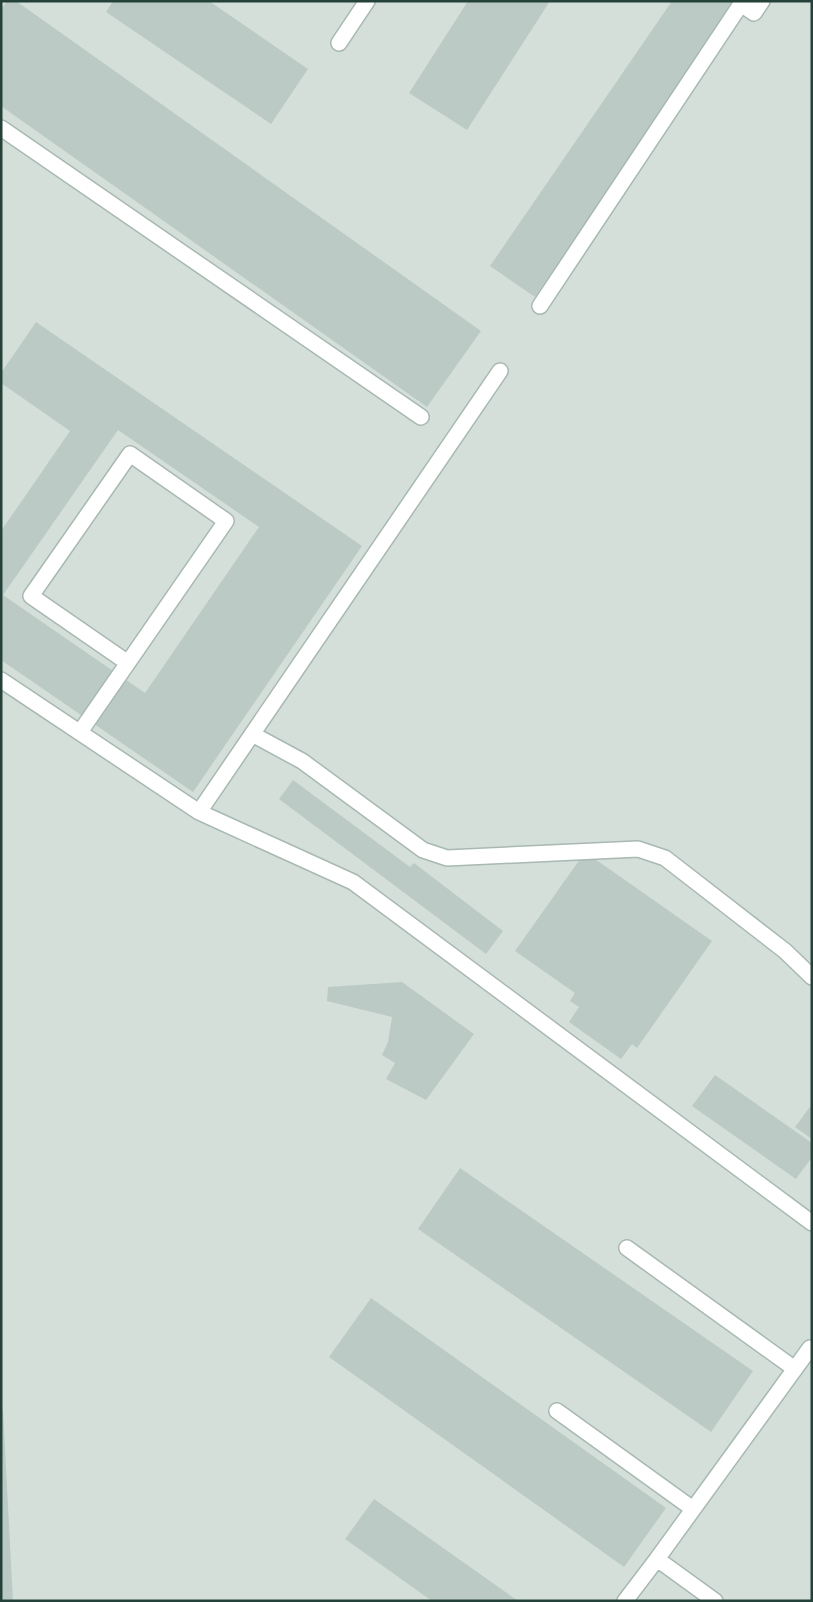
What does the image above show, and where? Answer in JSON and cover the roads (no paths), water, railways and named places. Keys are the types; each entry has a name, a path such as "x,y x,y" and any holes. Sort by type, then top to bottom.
{"street":[{"path":"339,43 367,1"},
{"path":"540,306 741,4 754,13 762,1"},
{"path":"1,128 421,417"},
{"path":"198,812 500,371"},
{"path":"80,732 128,663 226,521 130,454 31,596 128,663"},
{"path":"1,680 198,812 353,882 812,1223"},
{"path":"252,734 302,761 423,850 447,858 513,856 558,851 638,849 664,858 785,951 812,977"},
{"path":"627,1248 795,1369"},
{"path":"625,1601 810,1348 812,1350"},
{"path":"557,1411 694,1509"},
{"path":"657,1559 714,1601"}]}
